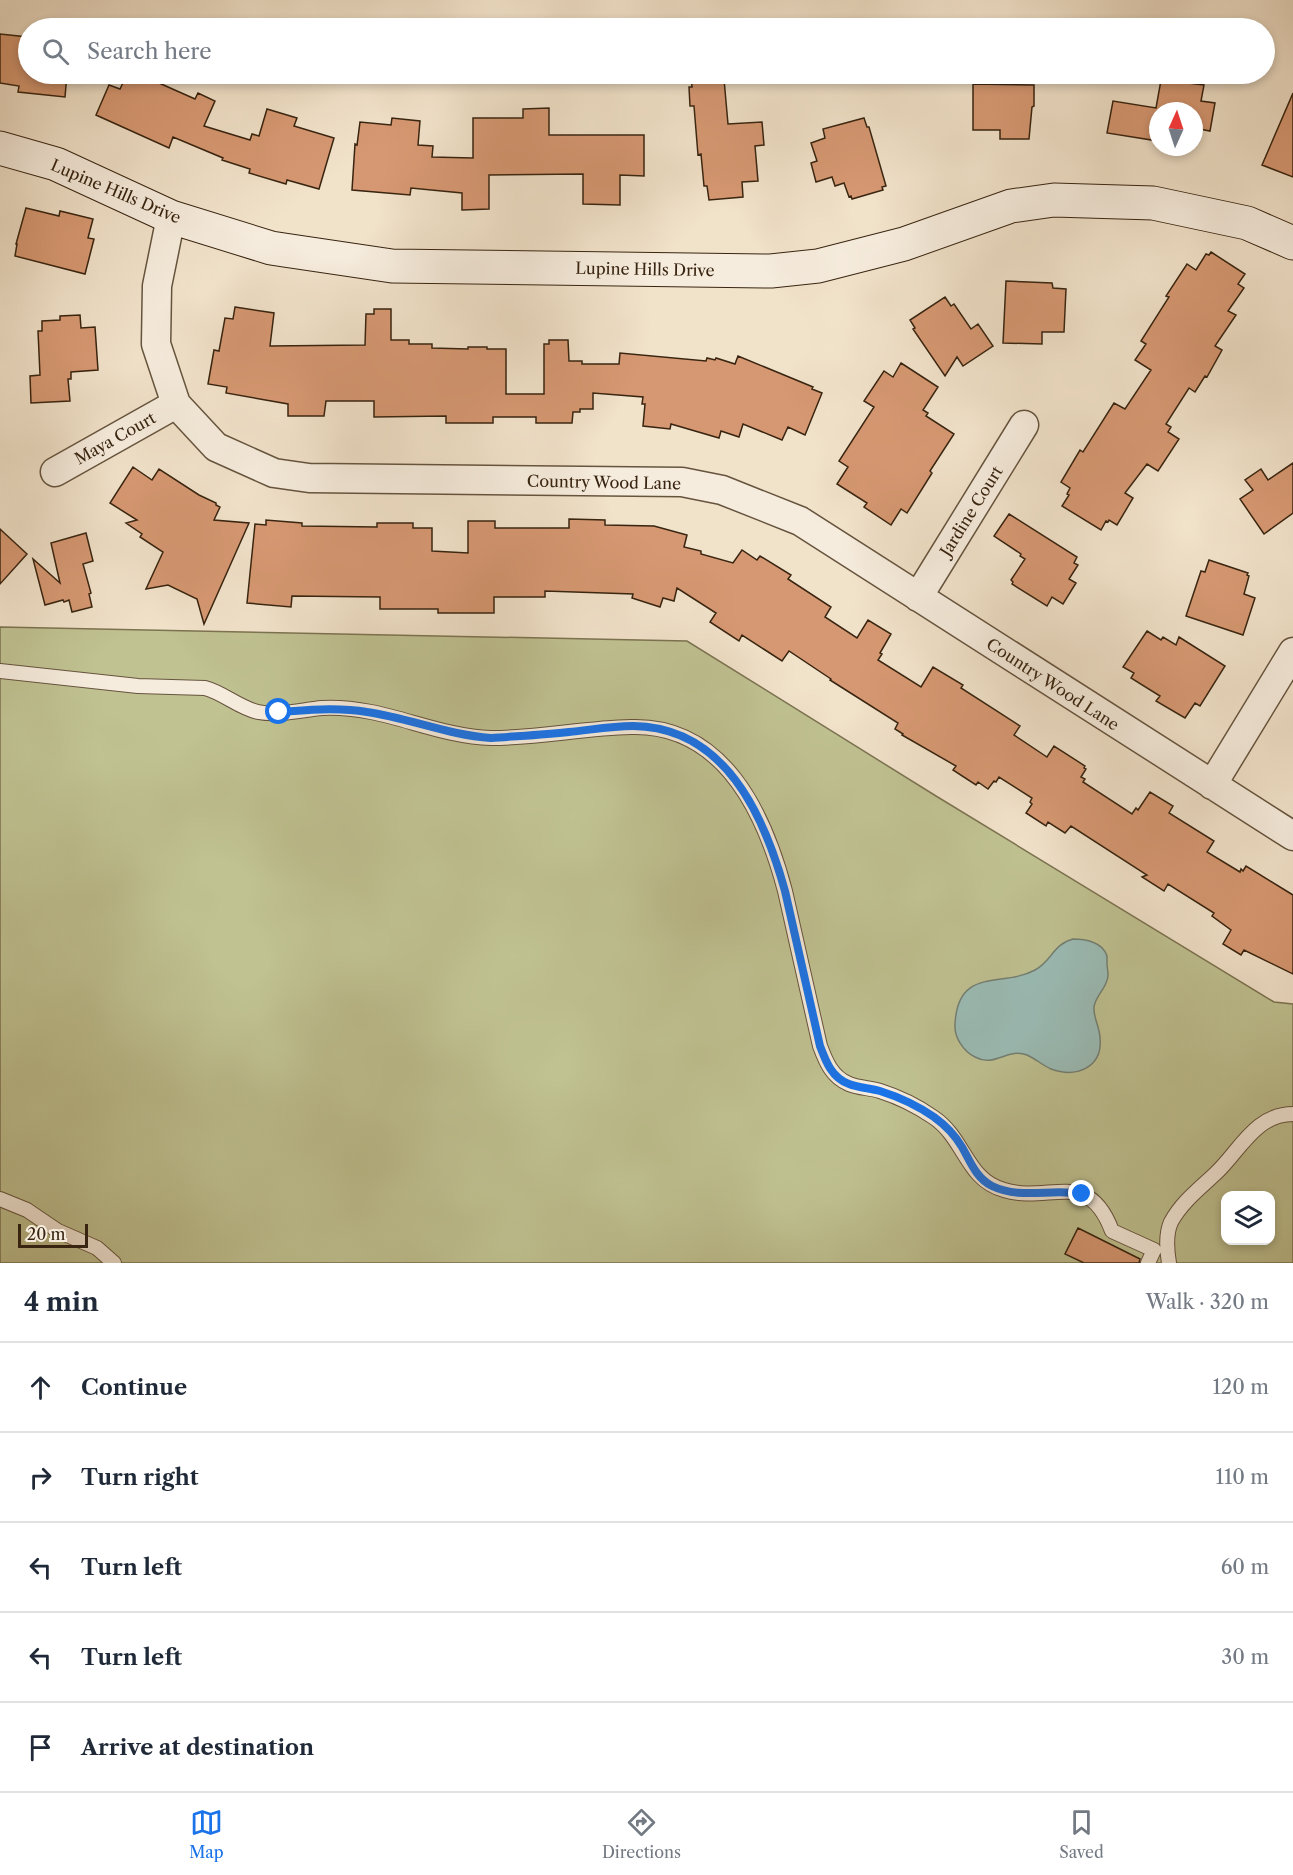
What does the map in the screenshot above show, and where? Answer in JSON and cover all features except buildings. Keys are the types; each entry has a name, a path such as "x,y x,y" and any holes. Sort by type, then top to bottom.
{"street":[{"name":"Lupine Hills Drive","path":"0,148 56,164 171,217 271,248 392,266 771,271 829,263 904,244 1011,206 1054,200 1153,203 1247,223 1293,243"},
{"name":"Country Wood Lane","path":"171,217 157,286 156,344 176,404 216,447 274,473 309,478 682,482 722,490 800,521 1293,836"},
{"name":"Maya Court","path":"55,472 176,404"},
{"name":"Jardine Court","path":"918,597 1024,425"},
{"path":"1212,786 1293,652"}],"lane":[{"path":"0,671 138,686 205,688 216,691 243,707 259,712 345,709 385,715 470,736 491,738 525,736 632,726 671,732 688,739 719,762 733,776 745,791 765,828 785,891 820,1046 827,1064 836,1077 849,1084 895,1096 935,1118 951,1131 978,1175 990,1185 1004,1191 1021,1194 1066,1191 1082,1194 1094,1201 1107,1218 1112,1231 1154,1250 1148,1263"},
{"path":"1169,1263 1167,1251 1170,1224 1183,1203 1216,1173 1251,1132 1268,1120 1293,1114"},
{"path":"0,1198 27,1210 58,1231 97,1248 114,1263"}],"green space":[{"path":"0,627 687,641 1274,1002 1293,1004 1293,1263 0,1263"}],"water":[{"path":"1073,939 1098,944 1107,956 1108,979 1094,1007 1100,1034 1100,1048 1092,1063 1086,1068 1070,1072 1051,1069 1020,1053 982,1060 967,1051 960,1043 955,1029 958,1006 964,994 973,986 984,982 1022,975 1035,970 1061,945"}],"route":[{"path":"279,712 323,708 345,709 393,717 444,731 491,738 632,726 671,732 688,739 702,748 733,776 745,791 765,828 785,891 820,1046 827,1064 836,1077 849,1084 895,1096 935,1118 951,1131 978,1175 990,1185 1004,1191 1021,1194 1066,1191 1082,1194"}]}
